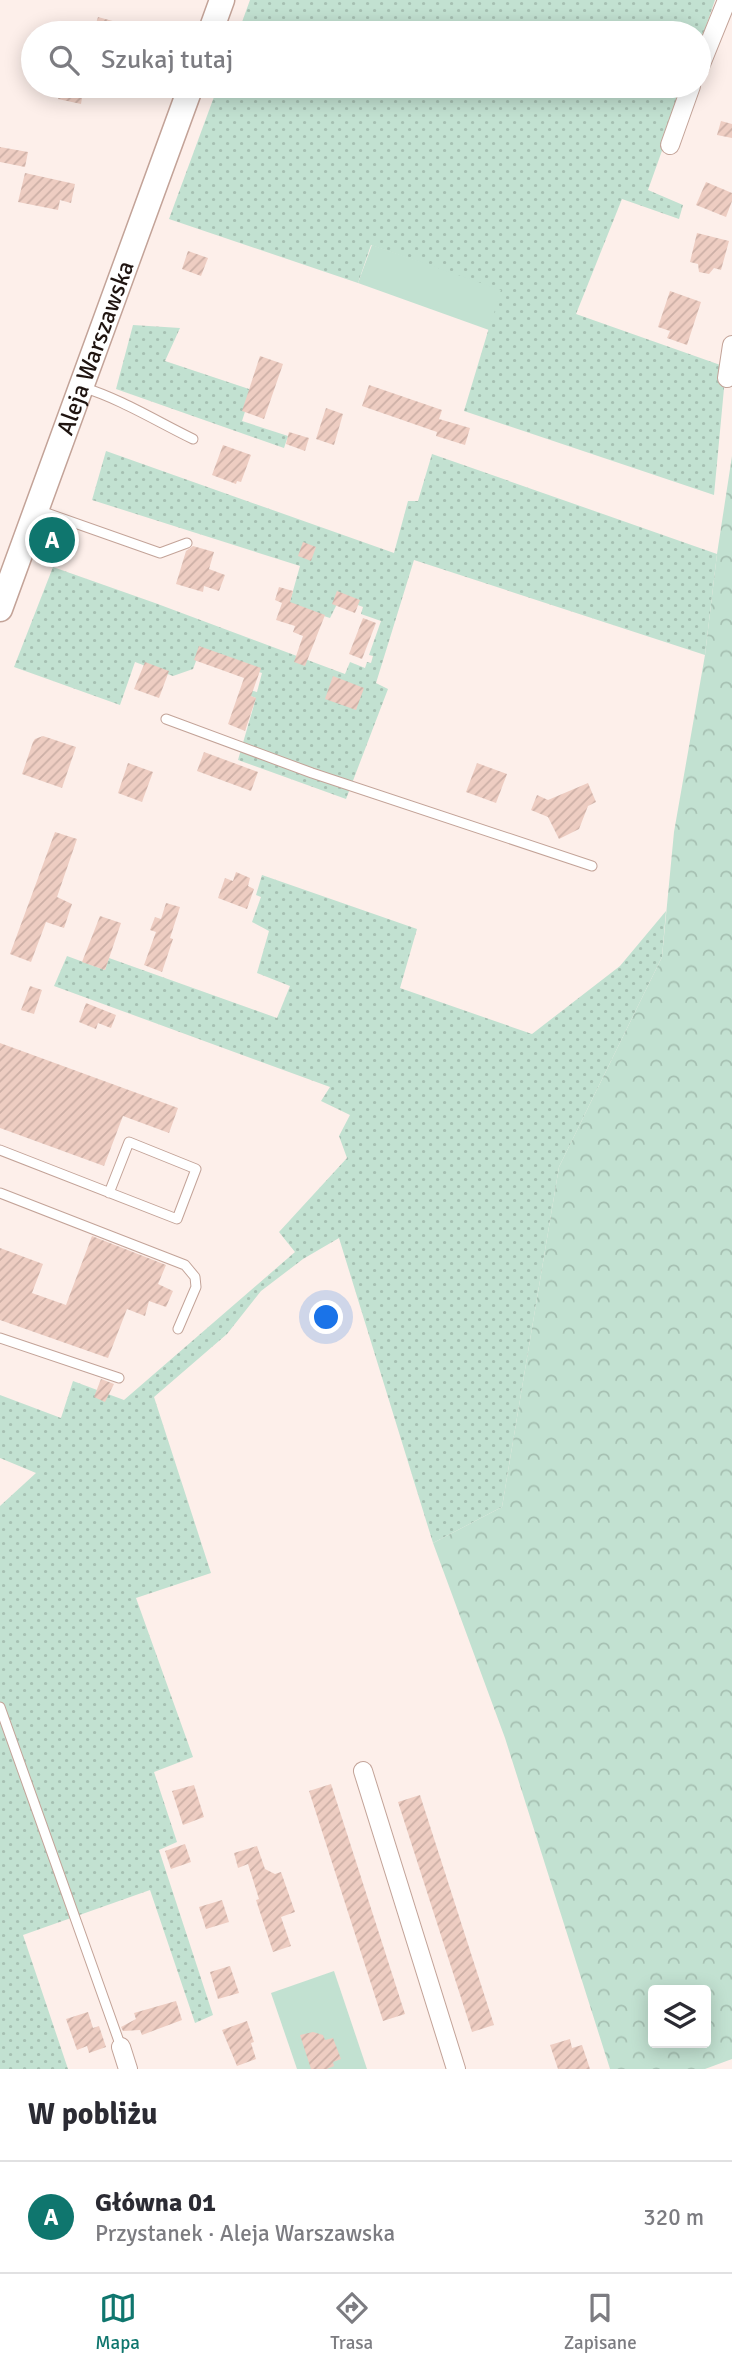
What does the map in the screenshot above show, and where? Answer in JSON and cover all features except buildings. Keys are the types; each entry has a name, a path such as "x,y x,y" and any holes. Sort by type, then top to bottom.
{"street":[{"path":"214,21 222,0"},
{"path":"711,39 727,0"},
{"name":"Aleja Warszawska","path":"0,609 187,98"},
{"path":"670,145 687,98"},
{"path":"727,378 732,345"},
{"path":"363,1771 456,2069"},
{"path":"121,2047 128,2069"}],"lane":[{"path":"80,387 108,395 122,405 193,439"},
{"path":"36,509 160,553 187,543"},
{"path":"166,719 312,773 592,866"},
{"path":"0,1150 109,1193 177,1219 196,1168 129,1142 109,1193"},
{"path":"0,1193 185,1265 195,1277 196,1287 178,1329"},
{"path":"0,1338 119,1377"},
{"path":"0,1707 121,2047"}],"green space":[{"path":"250,0 715,0 708,21 242,21"},
{"path":"214,98 681,98 648,190 683,205 679,219 622,199 576,314 726,367 714,495 464,411 500,291 371,245 358,283 169,219"},
{"path":"372,245 501,290 489,330 358,283"},
{"path":"133,325 180,328 165,361 252,390 242,421 288,436 284,448 116,389"},
{"path":"106,451 394,553 408,501 418,501 432,454 717,554 705,655 414,560 376,683 388,689 346,799 238,760 256,698 239,692 243,688 257,692 262,673 199,653 193,669 173,676 135,662 120,705 14,667 53,567 345,674 350,662 365,668 367,662 371,663 373,656 369,655 381,621 361,614 363,607 340,598 330,618 289,605 300,566 92,500"},
{"path":"732,456 732,2059 705,2069 610,2069 505,1738 433,1543 502,1507 559,1167 662,957 674,832 705,655"},
{"path":"262,875 417,929 400,988 532,1034 620,966 666,911 662,957 559,1167 502,1507 433,1543 339,1238 303,1259 261,1291 227,1334 154,1397 211,1573 136,1598 193,1757 154,1772 177,1842 159,1850 213,2015 195,2023 150,1890 23,1935 68,2069 0,2069 0,1506 36,1473 0,1458 0,1395 61,1418 73,1381 124,1400 295,1252 279,1232 347,1158 339,1136 350,1115 321,1101 330,1087 54,986 67,956 105,970 109,958 277,1018 290,986 257,973 269,931 252,922 261,897 256,895"},
{"path":"334,1971 367,2069 297,2069 271,1993"}],"place":[{"name":"Główna 01","path":"52,540"}]}
